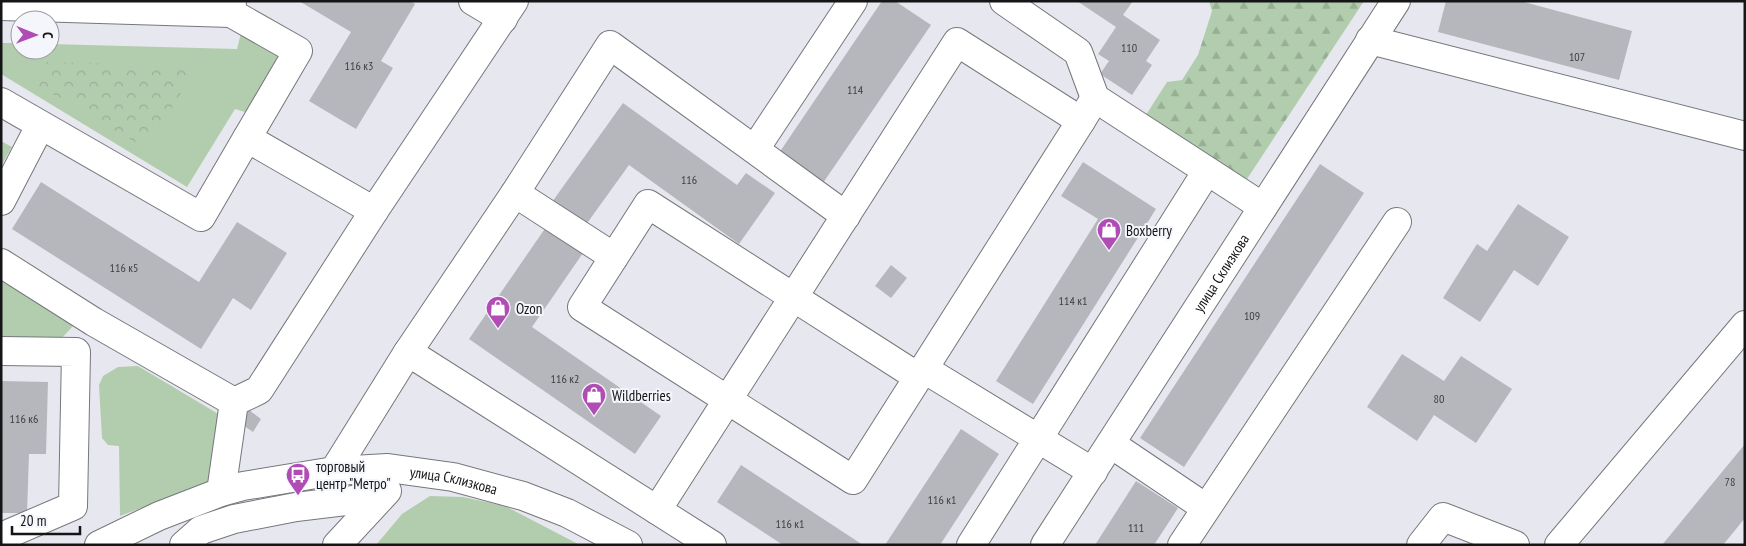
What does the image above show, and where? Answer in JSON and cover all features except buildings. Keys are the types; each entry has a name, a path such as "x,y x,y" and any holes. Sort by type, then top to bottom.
{"street":[{"path":"234,402 259,390 374,211 508,10 473,1"},
{"path":"755,148 853,1"},
{"path":"1004,1 1078,52 1095,98 1263,207"},
{"name":"улица Склизкова","path":"1045,545 1396,1"},
{"path":"1,6 232,7 298,51 200,218 1,102"},
{"path":"1370,40 1745,136"},
{"path":"657,510 957,42 1081,121"},
{"path":"334,471 408,352 610,45 755,148 846,216"},
{"path":"1093,472 921,373 794,297 648,204 582,307 853,480 921,373 1081,121 1095,98"},
{"path":"1,201 40,126"},
{"path":"247,138 374,211"},
{"path":"971,545 1207,171"},
{"path":"514,193 614,257"},
{"path":"1182,545 1397,222"},
{"path":"1,263 94,322 234,402"},
{"path":"1,536 73,506 76,352 94,322"},
{"path":"1559,545 1745,325"},
{"path":"1,351 76,352"},
{"path":"408,352 712,545"},
{"path":"221,492 234,402"},
{"path":"1111,444 1206,508"},
{"name":"улица Склизкова","path":"99,545 159,516 221,492 265,482 334,471 388,468 477,482 523,496 567,513 628,545"},
{"path":"337,545 406,470"},
{"path":"184,545 201,530 234,519 296,507 362,499 379,499"},
{"path":"1421,545 1444,517 1515,545"}],"green space":[{"path":"1209,1 1364,1 1247,179 1144,118 1167,82 1182,80 1198,55 1212,11"},
{"path":"241,33 279,54 278,69 248,113 235,109 187,187 1,74 1,43 10,43 10,60 60,60 60,44 237,49"},
{"path":"47,62 184,65 194,72 147,149 35,84"},
{"path":"1,141 12,147 1,166"},
{"path":"1,272 73,318 73,326 60,340 1,339"},
{"path":"138,366 220,415 217,469 208,483 120,516 119,446 108,445 102,438 99,385 103,376 118,367"},
{"path":"430,496 463,497 505,506 580,545 376,545 402,514"}],"place":[{"name":"Boxberry","path":"1109,251"},
{"name":"Ozon","path":"498,329"},
{"name":"Wildberries","path":"594,416"},
{"name":"торговый центр \"Метро\"","path":"298,496"}]}
